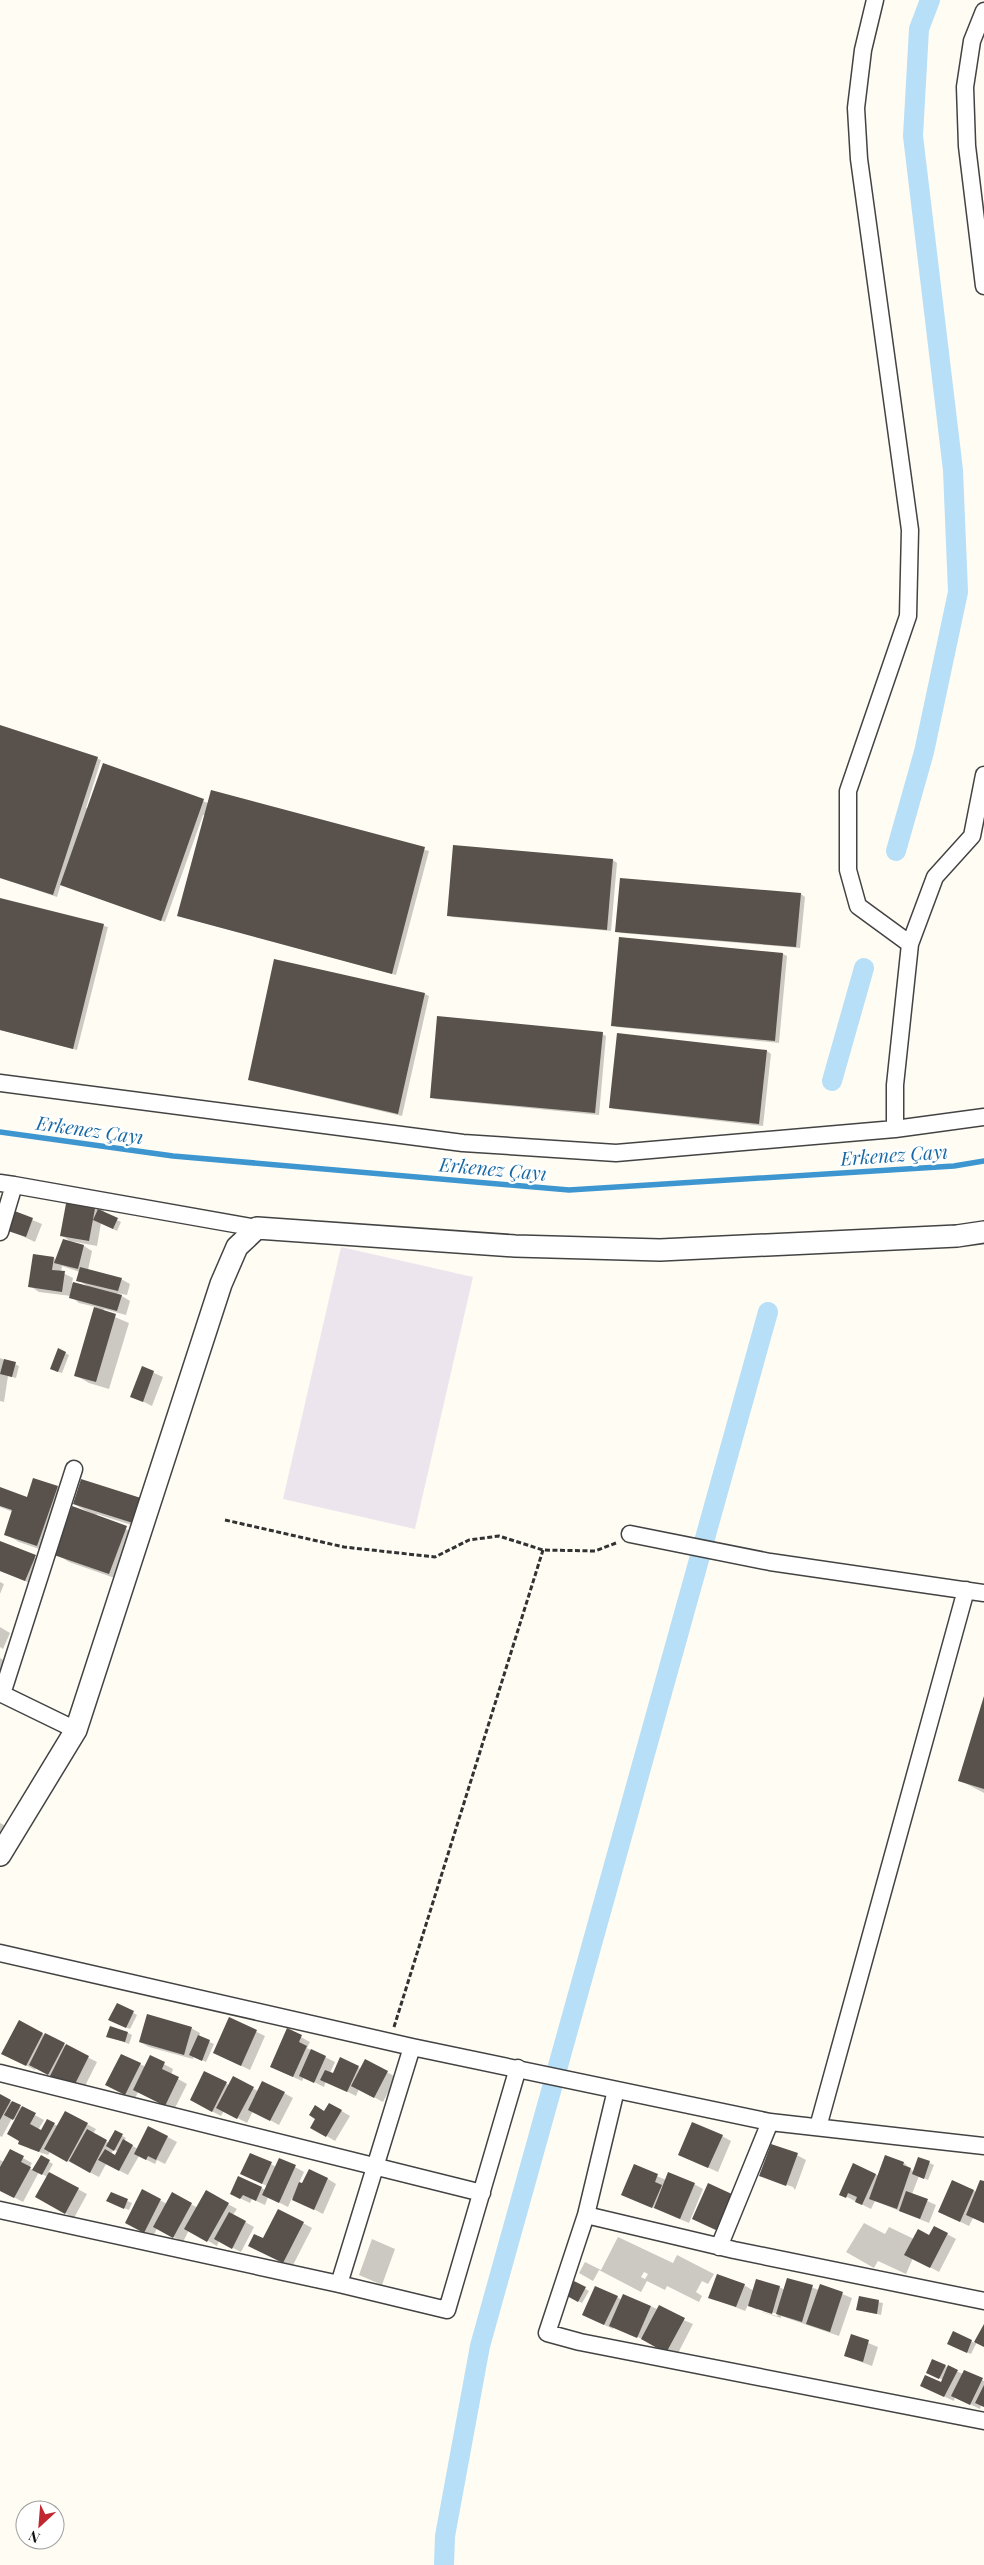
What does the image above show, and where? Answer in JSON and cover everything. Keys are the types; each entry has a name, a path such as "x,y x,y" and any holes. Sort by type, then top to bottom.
{"street":[{"path":"875,0 862,50 856,108 859,159 910,530 908,616 848,791 848,870 858,906 910,944"},
{"path":"984,12 972,41 965,87 967,146 984,286"},
{"path":"895,1129 895,1085 910,944 935,877 972,836 984,775"},
{"path":"0,1083 463,1142 616,1153 895,1129 984,1117"},
{"path":"0,1232 7,1184 257,1228 515,1246 660,1250 957,1236 984,1232"},
{"path":"0,1855 76,1730 221,1284 237,1247 257,1228"},
{"path":"74,1469 1,1693 76,1730"},
{"path":"630,1534 728,1554 984,1593"},
{"path":"818,2127 966,1590"},
{"path":"0,1953 412,2046 770,2122 984,2146"},
{"path":"339,2284 412,2046"},
{"path":"0,2210 339,2284 447,2310 482,2193 523,2070"},
{"path":"0,2073 482,2193"},
{"path":"616,2090 586,2215 547,2333 580,2342 984,2422"},
{"path":"719,2246 770,2122"},
{"path":"586,2215 719,2246 984,2301"}],"path":[{"path":"226,1520 344,1547 436,1557 469,1540 499,1536 543,1550 595,1551 621,1541 630,1534"},
{"path":"390,2040 543,1550"}],"shaded area":[{"path":"341,1247 473,1277 415,1529 283,1499"}],"building":[{"path":"0,725 98,757 53,895 0,878"},
{"path":"103,763 204,799 161,921 60,885"},
{"path":"211,790 425,847 392,974 177,916"},
{"path":"453,845 613,859 607,930 447,916"},
{"path":"620,878 801,893 796,947 615,932"},
{"path":"0,898 104,924 73,1049 0,1030"},
{"path":"619,937 783,953 775,1041 611,1026"},
{"path":"274,959 425,993 398,1114 248,1080"},
{"path":"437,1016 603,1032 595,1113 430,1098"},
{"path":"617,1033 767,1050 759,1124 609,1108"},
{"path":"67,1198 96,1203 89,1241 60,1236"},
{"path":"98,1209 118,1218 113,1229 93,1220"},
{"path":"12,1210 33,1218 26,1237 5,1230"},
{"path":"63,1239 84,1245 78,1269 54,1263"},
{"path":"33,1254 54,1257 52,1270 65,1271 62,1292 28,1287"},
{"path":"80,1267 122,1278 118,1291 76,1281"},
{"path":"73,1282 122,1295 117,1311 69,1298"},
{"path":"94,1307 116,1314 96,1382 74,1376"},
{"path":"58,1348 66,1352 58,1372 50,1369"},
{"path":"4,1359 16,1362 12,1377 0,1374"},
{"path":"142,1366 154,1371 143,1402 130,1397"},
{"path":"33,1478 58,1486 37,1546 4,1535 12,1510 0,1506 0,1487 27,1497"},
{"path":"81,1479 144,1499 136,1524 73,1504"},
{"path":"72,1506 127,1526 109,1574 54,1555"},
{"path":"0,1541 36,1555 25,1581 0,1571"},
{"path":"984,1696 984,1789 958,1781"},
{"path":"117,2003 134,2011 126,2028 108,2020"},
{"path":"147,2014 192,2027 184,2055 139,2042"},
{"path":"229,2017 257,2030 241,2066 213,2053"},
{"path":"19,2020 43,2033 26,2066 1,2054"},
{"path":"110,2026 128,2032 125,2042 106,2037"},
{"path":"287,2028 302,2035 299,2042 307,2046 293,2077 270,2067"},
{"path":"45,2033 65,2043 48,2075 29,2065"},
{"path":"198,2035 210,2040 202,2061 189,2055"},
{"path":"66,2044 89,2056 73,2088 50,2076"},
{"path":"311,2049 326,2056 314,2083 299,2076"},
{"path":"121,2054 141,2063 125,2095 105,2085"},
{"path":"150,2055 165,2062 162,2069 179,2077 165,2106 133,2090"},
{"path":"340,2057 359,2066 347,2092 320,2080 325,2070 333,2073"},
{"path":"365,2059 388,2071 374,2098 351,2086"},
{"path":"204,2071 227,2082 212,2112 190,2100"},
{"path":"233,2076 254,2087 237,2119 216,2108"},
{"path":"262,2081 285,2092 270,2121 248,2110"},
{"path":"0,2094 11,2100 0,2120"},
{"path":"12,2101 21,2105 13,2120 4,2115"},
{"path":"329,2103 342,2110 326,2137 310,2128 315,2119 309,2115 315,2105 324,2111"},
{"path":"22,2106 36,2113 30,2124 41,2130 47,2119 55,2123 39,2152 18,2144 19,2141 7,2134"},
{"path":"65,2111 88,2123 67,2162 44,2149"},
{"path":"692,2122 723,2135 708,2168 678,2155"},
{"path":"148,2126 168,2136 156,2160 148,2156 146,2160 134,2154"},
{"path":"87,2129 107,2140 90,2173 69,2161"},
{"path":"115,2130 123,2134 114,2151 106,2146"},
{"path":"123,2139 133,2145 119,2171 98,2160 105,2149 115,2155"},
{"path":"771,2144 798,2153 786,2186 759,2176"},
{"path":"10,2149 24,2156 21,2162 31,2167 14,2198 0,2191 0,2167"},
{"path":"250,2153 272,2162 262,2184 240,2174"},
{"path":"41,2155 50,2160 42,2175 32,2170"},
{"path":"885,2155 904,2162 903,2165 911,2168 897,2209 869,2199"},
{"path":"918,2157 930,2161 924,2179 912,2174"},
{"path":"279,2158 296,2165 279,2203 262,2195"},
{"path":"853,2163 876,2174 862,2205 855,2202 857,2197 848,2193 846,2198 839,2195"},
{"path":"634,2164 658,2174 655,2182 662,2185 652,2208 621,2195"},
{"path":"309,2169 328,2178 314,2210 292,2200 299,2182 302,2183"},
{"path":"49,2172 79,2188 65,2214 35,2197"},
{"path":"668,2172 695,2183 680,2219 654,2208"},
{"path":"238,2176 262,2187 256,2201 243,2195 240,2199 230,2194"},
{"path":"952,2180 974,2190 960,2222 938,2212"},
{"path":"980,2180 984,2181 984,2223 966,2215"},
{"path":"708,2183 734,2195 718,2231 692,2219"},
{"path":"142,2189 161,2199 144,2233 125,2223"},
{"path":"206,2190 229,2203 207,2242 184,2229"},
{"path":"906,2191 928,2199 920,2219 899,2211"},
{"path":"111,2192 128,2199 124,2209 106,2201"},
{"path":"172,2192 192,2203 173,2238 153,2227"},
{"path":"278,2209 304,2222 283,2263 248,2246 254,2234 263,2238"},
{"path":"229,2212 246,2221 232,2249 214,2239"},
{"path":"934,2226 948,2233 930,2268 904,2255 918,2229 929,2235"},
{"path":"717,2274 745,2284 736,2307 708,2298"},
{"path":"787,2278 813,2285 802,2322 776,2314"},
{"path":"756,2279 780,2286 772,2314 748,2306"},
{"path":"574,2281 586,2287 578,2302 567,2296"},
{"path":"820,2284 843,2292 830,2332 806,2324"},
{"path":"595,2286 618,2296 604,2325 582,2315"},
{"path":"623,2294 651,2306 637,2338 609,2326"},
{"path":"859,2296 879,2300 877,2314 856,2310"},
{"path":"659,2305 685,2318 666,2353 641,2339"},
{"path":"984,2324 984,2347 974,2342"},
{"path":"953,2331 972,2340 967,2353 947,2344"},
{"path":"851,2334 869,2340 863,2362 844,2356"},
{"path":"932,2359 946,2365 939,2379 926,2373"},
{"path":"948,2365 958,2370 944,2397 920,2386 925,2375 941,2382"},
{"path":"964,2370 983,2378 970,2405 951,2396"},
{"path":"984,2385 984,2407 975,2403"}],"waterway":[{"path":"896,851 924,752 958,592 953,470 913,136 919,29 930,0"},
{"path":"832,1081 864,968"},
{"name":"Erkenez Çayı","path":"0,1132 173,1156 569,1190 954,1166 984,1161"},
{"path":"444,2565 445,2536 480,2346 768,1312"}]}
